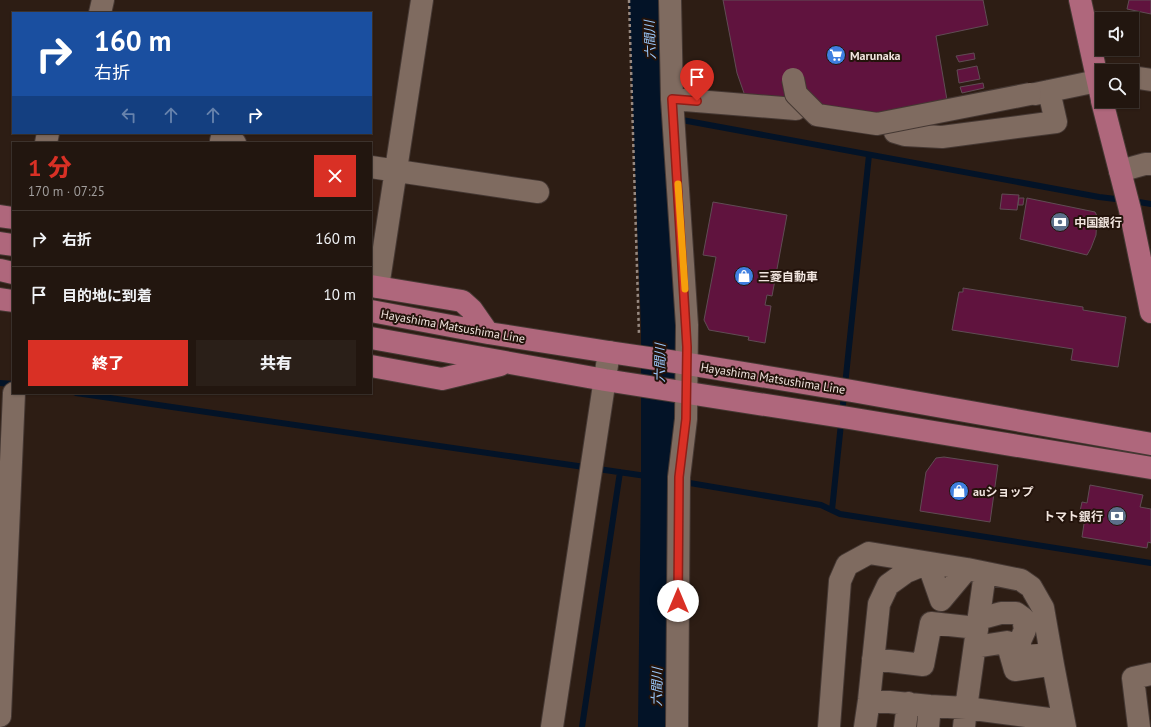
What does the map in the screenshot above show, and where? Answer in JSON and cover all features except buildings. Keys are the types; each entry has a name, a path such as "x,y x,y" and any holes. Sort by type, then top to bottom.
{"main road":[{"path":"1080,0 1095,64"},
{"path":"1105,108 1128,202 1151,312"},
{"path":"0,216 12,218"},
{"path":"0,243 12,245"},
{"path":"0,270 12,272"},
{"path":"374,287 462,301 472,310 488,333"},
{"path":"0,299 12,301"},
{"name":"Hayashima Matsushima Line","path":"372,311 488,333 609,352 641,349 681,363 843,389 1151,444"},
{"path":"372,338 604,380 839,416 1151,468"},
{"path":"372,366 442,379 509,363"}],"street":[{"path":"100,12 103,0"},
{"path":"374,287 396,171 421,0"},
{"path":"670,0 672,99 687,325 681,363 681,391 686,419 679,484 677,727"},
{"path":"1139,78 1151,80"},
{"path":"793,79 796,94 817,115 877,124 1039,93 1095,90"},
{"path":"895,132 905,135 942,137 1056,122 1039,93"},
{"path":"672,99 796,109"},
{"path":"223,134 221,141 228,142"},
{"path":"1120,171 1145,164 1151,164"},
{"path":"372,167 538,192"},
{"path":"552,727 609,352"},
{"path":"0,716 5,475 14,394"},
{"path":"829,727 840,581 847,564 869,553 1021,580 1031,587 1044,608 1052,659 1065,724 929,716 908,703 869,700"},
{"path":"928,563 941,600 976,571"},
{"path":"865,727 879,604 888,585 906,572 928,563"},
{"path":"965,718 977,631 976,571"},
{"path":"977,631 1001,613 1016,613 1023,618 1025,630 1020,641 1020,651 1027,656 1052,659"},
{"path":"873,659 923,665 931,622 977,631 1007,642 1015,670 1052,659"},
{"path":"1139,727 1133,678 1151,674"},
{"path":"905,727 908,703"}],"path":[{"path":"629,0 641,349"}],"waterway":[{"name":"六間川","path":"648,0 660,326 657,727"},
{"path":"682,120 1099,197 1124,200"},
{"path":"652,122 663,121"},
{"path":"832,510 869,155"},
{"path":"1133,201 1151,204"},
{"path":"0,383 12,384"},
{"path":"83,394 660,478 821,505 840,514 1151,563"},
{"path":"582,727 620,472"}],"slow traffic":[{"path":"678,184 685,289"}],"place":[{"name":"Marunaka","path":"836,55"},
{"name":"中国銀行","path":"1060,222"},
{"name":"三菱自動車","path":"744,276"},
{"name":"auショップ","path":"959,491"},
{"name":"トマト銀行","path":"1117,516"}],"route":[{"path":"678,601 679,477 686,419 687,325 672,99 697,101"}]}
